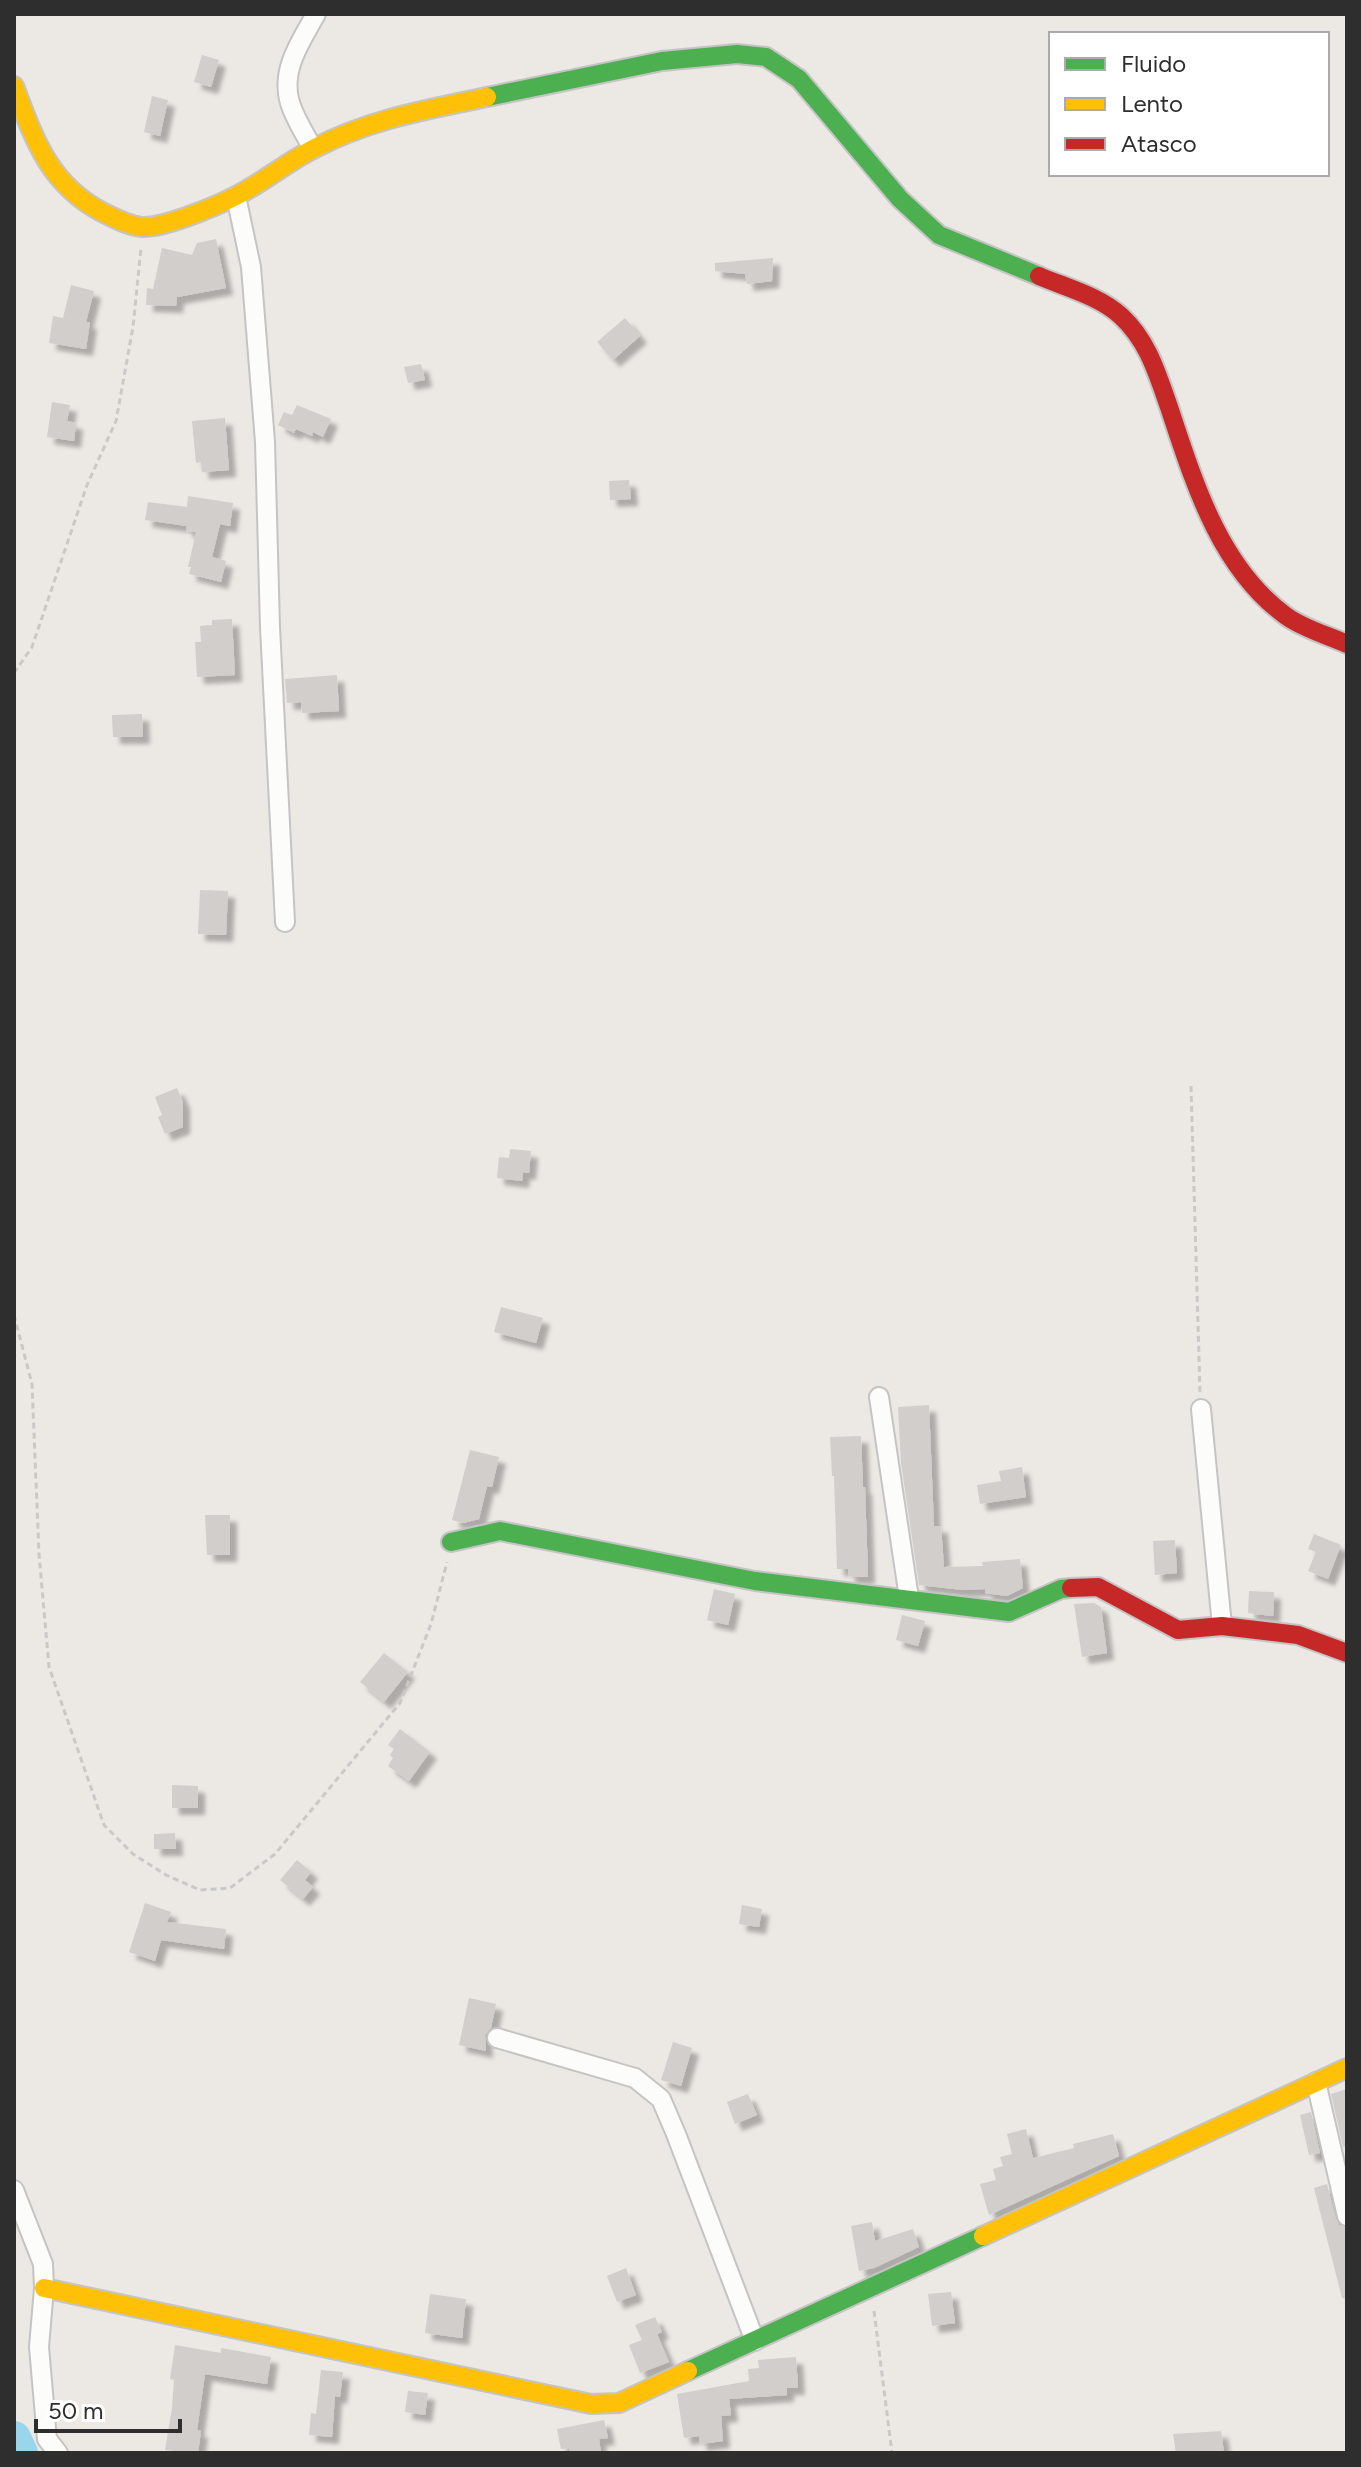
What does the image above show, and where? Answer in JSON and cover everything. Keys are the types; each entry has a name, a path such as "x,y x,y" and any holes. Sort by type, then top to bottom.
{"street":[{"path":"313,149 290,103 287,81 294,53 316,14"},
{"path":"14,86 35,143 63,185 89,205 116,219 143,227 192,215 236,196 313,149 388,117 662,61 737,54 766,57 799,79 900,199 939,235 1106,304 1130,321 1148,348 1210,521 1233,557 1256,588 1287,617 1347,644"},
{"path":"236,196 251,267 264,428 270,627 285,922"},
{"path":"879,1397 909,1598"},
{"path":"1201,1409 1222,1626"},
{"path":"451,1542 500,1531 755,1581 1009,1612 1061,1589 1098,1587 1178,1630 1222,1626 1298,1635 1347,1653"},
{"path":"497,2038 635,2078 661,2099 755,2341"},
{"path":"44,2288 591,2404 619,2403 1347,2068"},
{"path":"1316,2082 1347,2216"},
{"path":"14,2190 43,2264 39,2347 47,2439 58,2453"}],"path":[{"path":"14,673 32,647 87,485 116,421 133,327 143,227"},
{"path":"1191,1086 1201,1409"},
{"path":"14,1315 32,1384 39,1554 49,1667 104,1825 133,1854 166,1875 200,1890 230,1888 275,1854 400,1703 431,1624 451,1542"},
{"path":"872,2288 892,2453"}],"building":[{"path":"202,55 219,60 211,87 194,82"},
{"path":"152,96 168,100 160,136 144,132"},
{"path":"216,239 226,288 177,297 176,306 146,305 147,288 153,289 162,248 192,255 197,243"},
{"path":"773,258 772,281 747,284 745,274 715,271 715,263"},
{"path":"71,285 94,291 86,322 90,322 86,349 49,343 53,316 63,318"},
{"path":"625,318 640,336 613,360 597,342"},
{"path":"421,364 425,380 408,383 404,367"},
{"path":"52,402 70,405 67,421 76,423 74,441 47,437"},
{"path":"297,405 331,419 323,437 296,429 294,433 278,425 284,412 292,415"},
{"path":"225,418 229,470 202,472 201,462 196,463 192,421"},
{"path":"629,480 631,499 610,500 609,481"},
{"path":"188,496 233,503 230,526 220,524 212,557 226,561 221,582 189,574 196,532 186,531 186,526 145,520 148,502 187,507"},
{"path":"232,619 235,675 197,677 195,642 201,642 200,626 212,625 212,620"},
{"path":"337,675 339,711 302,713 301,702 287,703 285,679"},
{"path":"142,714 143,737 113,737 112,715"},
{"path":"200,890 228,891 226,935 198,934"},
{"path":"177,1088 183,1102 183,1127 165,1134 155,1097"},
{"path":"510,1149 531,1151 529,1173 523,1172 522,1181 497,1178 499,1157 509,1158"},
{"path":"501,1307 543,1318 536,1343 494,1332"},
{"path":"929,1405 934,1526 941,1526 944,1567 983,1566 982,1562 1020,1559 1023,1588 1007,1596 985,1593 985,1589 919,1585 901,1463 898,1407"},
{"path":"861,1436 868,1577 854,1577 848,1576 848,1569 837,1569 830,1437"},
{"path":"470,1450 499,1457 492,1487 487,1486 479,1519 463,1523 452,1520"},
{"path":"1022,1467 1026,1497 980,1504 977,1485 1001,1481 999,1471"},
{"path":"205,1515 230,1515 230,1555 207,1555"},
{"path":"1314,1534 1341,1545 1328,1579 1308,1571 1316,1552 1308,1549"},
{"path":"1175,1540 1177,1573 1155,1575 1153,1541"},
{"path":"714,1589 735,1594 728,1625 707,1620"},
{"path":"1249,1591 1274,1592 1273,1616 1248,1613"},
{"path":"1094,1603 1101,1607 1107,1653 1082,1657 1074,1604"},
{"path":"902,1615 925,1621 918,1646 896,1640"},
{"path":"384,1653 408,1672 384,1702 360,1682"},
{"path":"400,1729 430,1752 409,1781 388,1766 394,1749 388,1745"},
{"path":"172,1785 198,1786 198,1808 172,1808"},
{"path":"175,1833 176,1849 154,1849 154,1834"},
{"path":"297,1860 311,1872 305,1880 313,1887 303,1899 280,1880"},
{"path":"145,1903 171,1912 167,1922 226,1929 224,1949 161,1940 155,1961 129,1952"},
{"path":"742,1905 762,1909 759,1927 739,1924"},
{"path":"469,1998 496,2004 491,2028 485,2035 486,2051 459,2045"},
{"path":"673,2042 692,2048 681,2086 661,2080"},
{"path":"1347,2089 1347,2146 1343,2147 1331,2094"},
{"path":"748,2094 757,2115 735,2124 727,2102"},
{"path":"1311,2112 1320,2153 1309,2155 1300,2115"},
{"path":"1026,2129 1033,2158 1113,2134 1119,2156 989,2215 980,2184 996,2180 993,2169 1003,2166 1000,2157 1012,2154 1007,2134"},
{"path":"1327,2184 1336,2219 1339,2225 1347,2228 1347,2298 1342,2298 1314,2188"},
{"path":"872,2222 875,2241 913,2229 919,2247 874,2268 859,2271 851,2226"},
{"path":"626,2268 636,2295 617,2302 607,2276"},
{"path":"951,2292 955,2323 932,2326 928,2294"},
{"path":"430,2294 466,2299 462,2338 425,2333"},
{"path":"655,2317 662,2332 657,2334 669,2362 640,2373 629,2345 642,2340 635,2325"},
{"path":"175,2345 221,2353 221,2348 271,2357 267,2384 205,2374 197,2430 201,2431 198,2453 165,2450 172,2408 174,2380 170,2379"},
{"path":"796,2357 798,2388 787,2388 787,2395 729,2399 731,2415 721,2416 723,2441 700,2444 699,2436 684,2438 677,2394 749,2381 748,2369 759,2368 758,2360"},
{"path":"321,2370 343,2372 340,2397 335,2396 332,2437 309,2435 311,2413 316,2414"},
{"path":"408,2391 428,2393 425,2415 405,2412"},
{"path":"604,2420 608,2438 599,2439 601,2453 570,2453 569,2448 561,2449 557,2429"},
{"path":"1221,2431 1224,2453 1176,2453 1173,2434"}],"waterway":[{"path":"14,2438 21,2453"}],"traffic: fast":[{"path":"487,97 662,61 737,54 766,57 799,79 900,199 939,235 1039,276"},
{"path":"451,1542 500,1531 755,1581 1009,1612 1061,1589 1071,1588"},
{"path":"688,2371 983,2236"}],"traffic: slow":[{"path":"14,86 37,142 56,174 84,201 102,212 142,227 176,221 225,201 313,149 356,130 487,97"},
{"path":"983,2236 1347,2068"},
{"path":"44,2288 591,2404 619,2403 688,2371"}],"traffic: jam":[{"path":"1039,276 1103,303 1130,326 1156,370 1199,493 1226,548 1243,573 1263,596 1293,621 1347,644"},
{"path":"1071,1588 1098,1587 1178,1630 1222,1626 1298,1635 1347,1653"}]}
